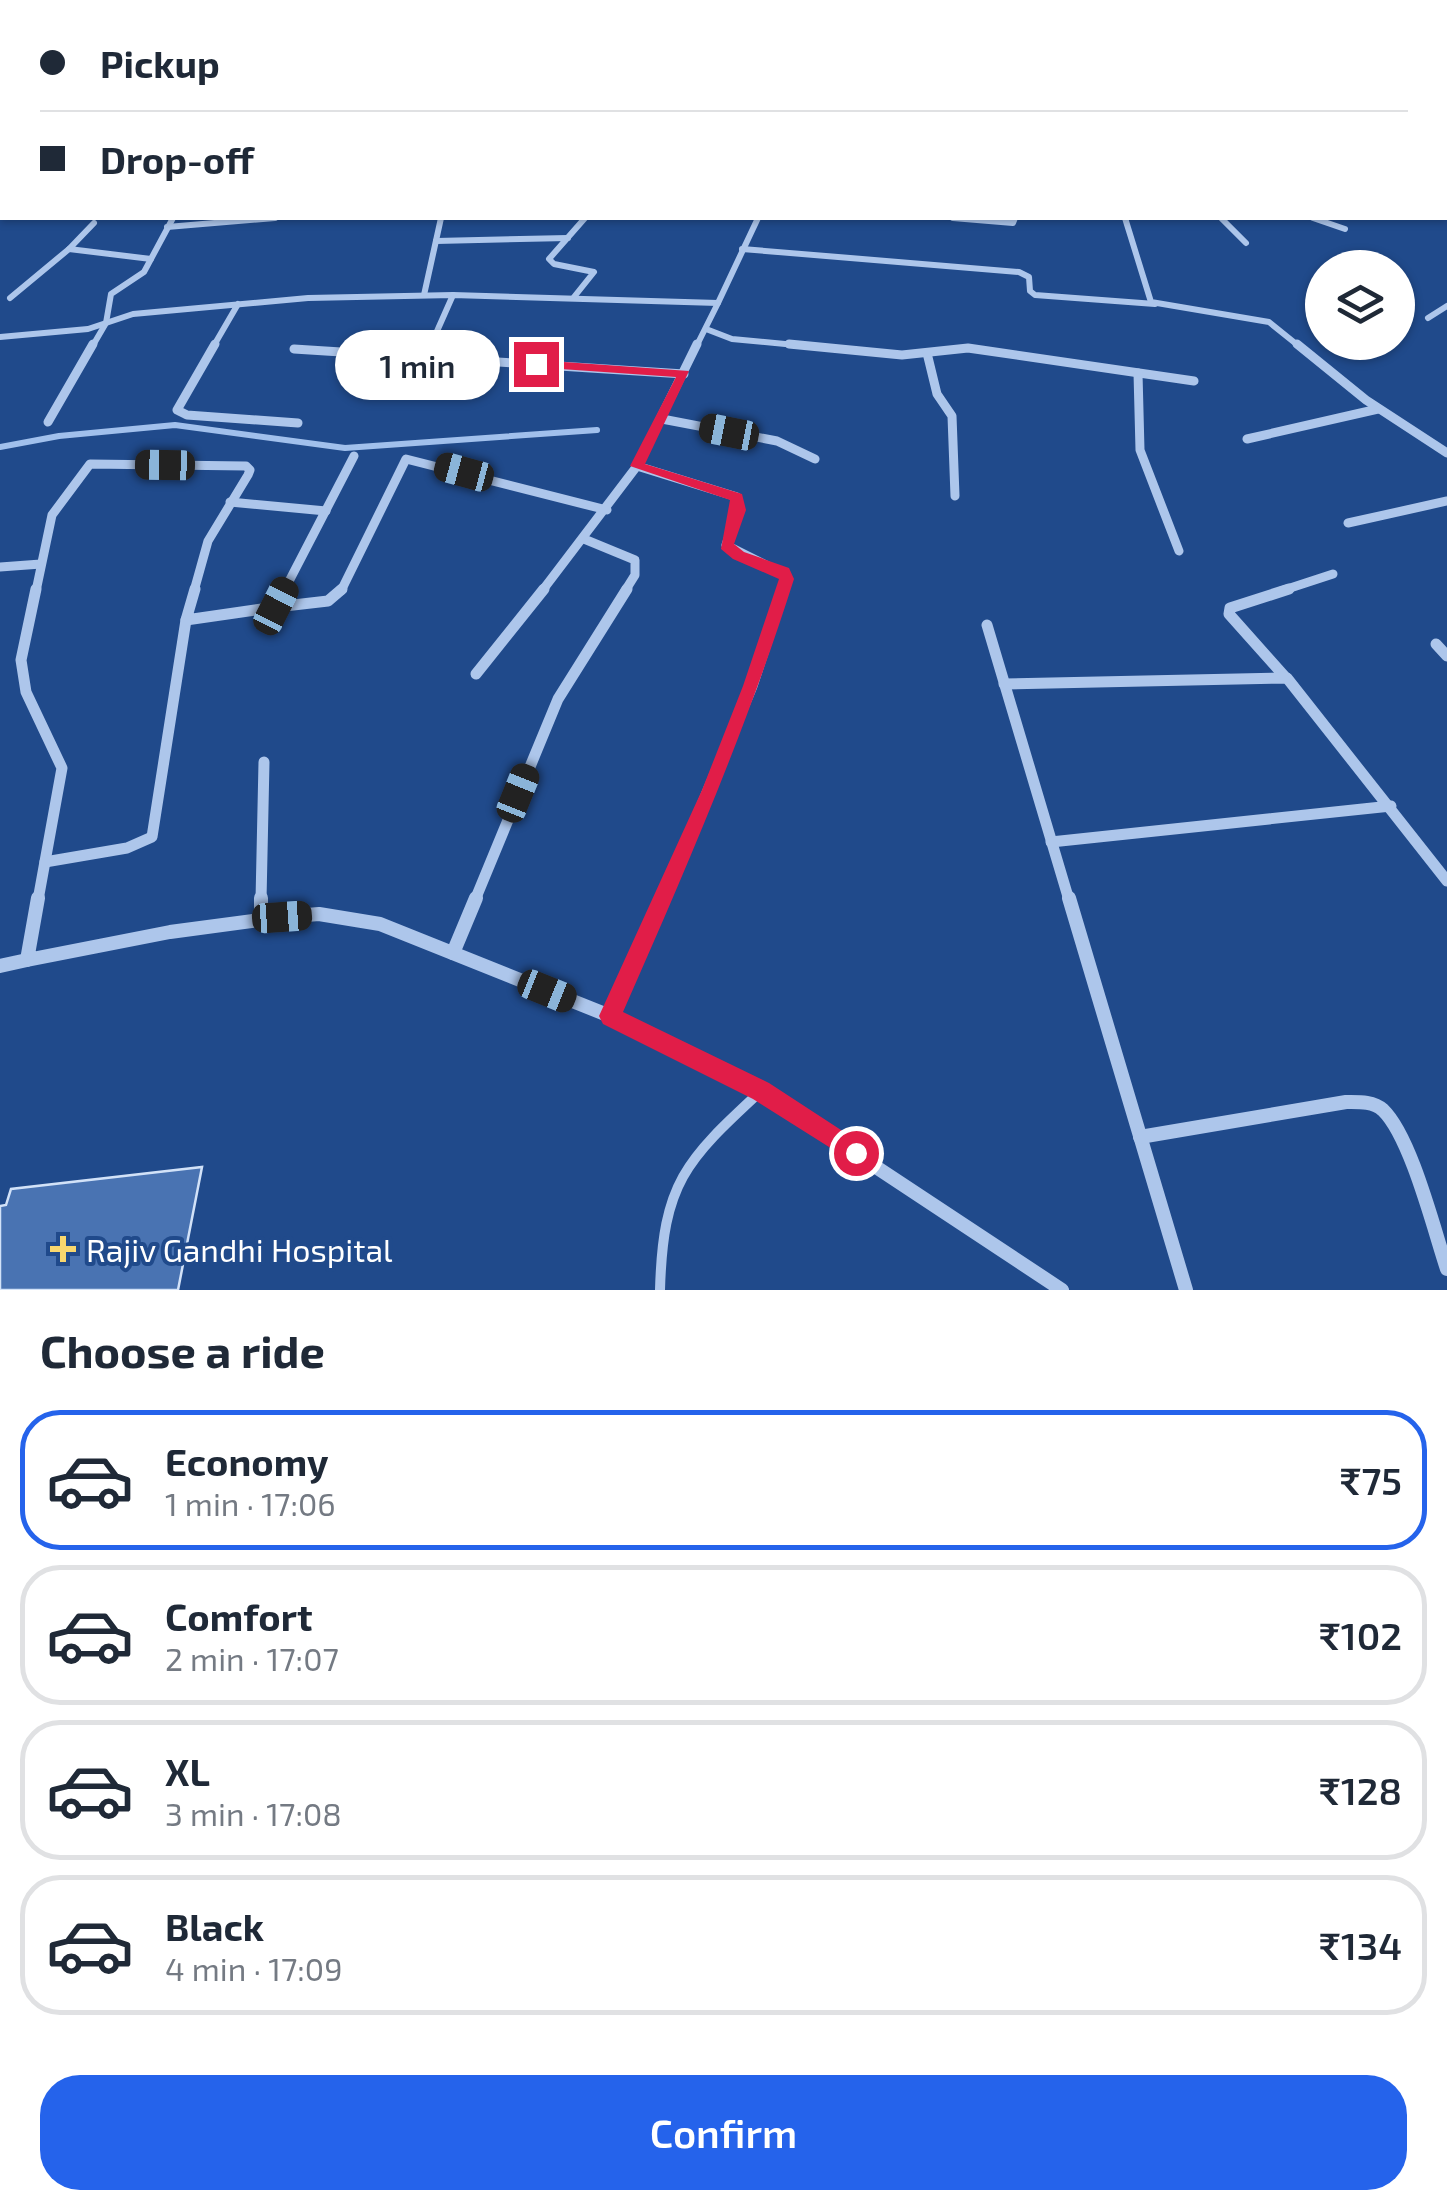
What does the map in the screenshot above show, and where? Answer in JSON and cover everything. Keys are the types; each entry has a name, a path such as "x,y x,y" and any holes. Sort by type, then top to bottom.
{"street":[{"path":"48,422 106,323 111,294 142,275 172,220"},
{"path":"167,226 248,220"},
{"path":"424,295 441,220"},
{"path":"574,297 594,272 549,262 583,220"},
{"path":"476,674 607,510 637,466 757,220"},
{"path":"969,220 1002,224 1014,220"},
{"path":"1126,220 1148,297 1155,304"},
{"path":"1223,220 1246,243"},
{"path":"1319,220 1346,230"},
{"path":"10,298 69,250 94,223"},
{"path":"436,241 568,238"},
{"path":"742,249 1019,272 1029,276 1030,290 1035,295 1155,304 1269,322 1378,409 1447,453"},
{"path":"69,250 151,259"},
{"path":"0,337 78,331 134,314 238,304 424,295 718,303"},
{"path":"426,357 454,295"},
{"path":"238,304 177,410 187,415 298,423"},
{"path":"1428,318 1447,306"},
{"path":"706,328 732,338 902,355 968,348 1194,381"},
{"path":"294,349 684,374"},
{"path":"927,353 937,394 952,416 955,496"},
{"path":"1138,373 1140,450 1179,551"},
{"path":"1247,439 1378,409"},
{"path":"658,427 777,442 814,459"},
{"path":"276,606 354,456"},
{"path":"186,620 334,599 406,459 607,510"},
{"path":"27,960 62,768 21,677 21,660 52,515 90,464 246,466 250,470 248,475 202,556 186,620 152,837 127,848 45,862"},
{"path":"610,1016 711,790 752,686 787,579 784,572 738,556 726,545 738,510 737,497 637,466"},
{"path":"1348,522 1447,501"},
{"path":"230,502 326,511"},
{"path":"453,953 558,699 635,575 635,560 584,539"},
{"path":"0,567 42,564"},
{"path":"1333,574 1230,608 1228,614 1287,678 1447,881"},
{"path":"986,624 1186,1290"},
{"path":"1436,644 1447,656"},
{"path":"1004,684 1287,678"},
{"path":"261,920 264,762"},
{"path":"1052,842 1391,806"},
{"path":"0,966 170,932 318,914 352,917 610,1016 761,1091 1062,1290"},
{"path":"1140,1137 1346,1102 1366,1102 1382,1108 1397,1134 1447,1270"}],"lane":[{"path":"660,1290 660,1250 672,1187 702,1145 761,1091"}],"building":[{"path":"202,1167 178,1290 0,1290 0,1206 6,1205 11,1189"}],"waterway":[{"path":"0,447 59,436 175,425 345,448 597,430"}],"place":[{"name":"Rajiv Gandhi Hospital","path":"63,1249"}],"route":[{"path":"536,364 684,374 637,466 737,497 740,503 726,545 738,556 777,568 787,579 752,686 711,790 610,1016 761,1091 856,1153"}]}
